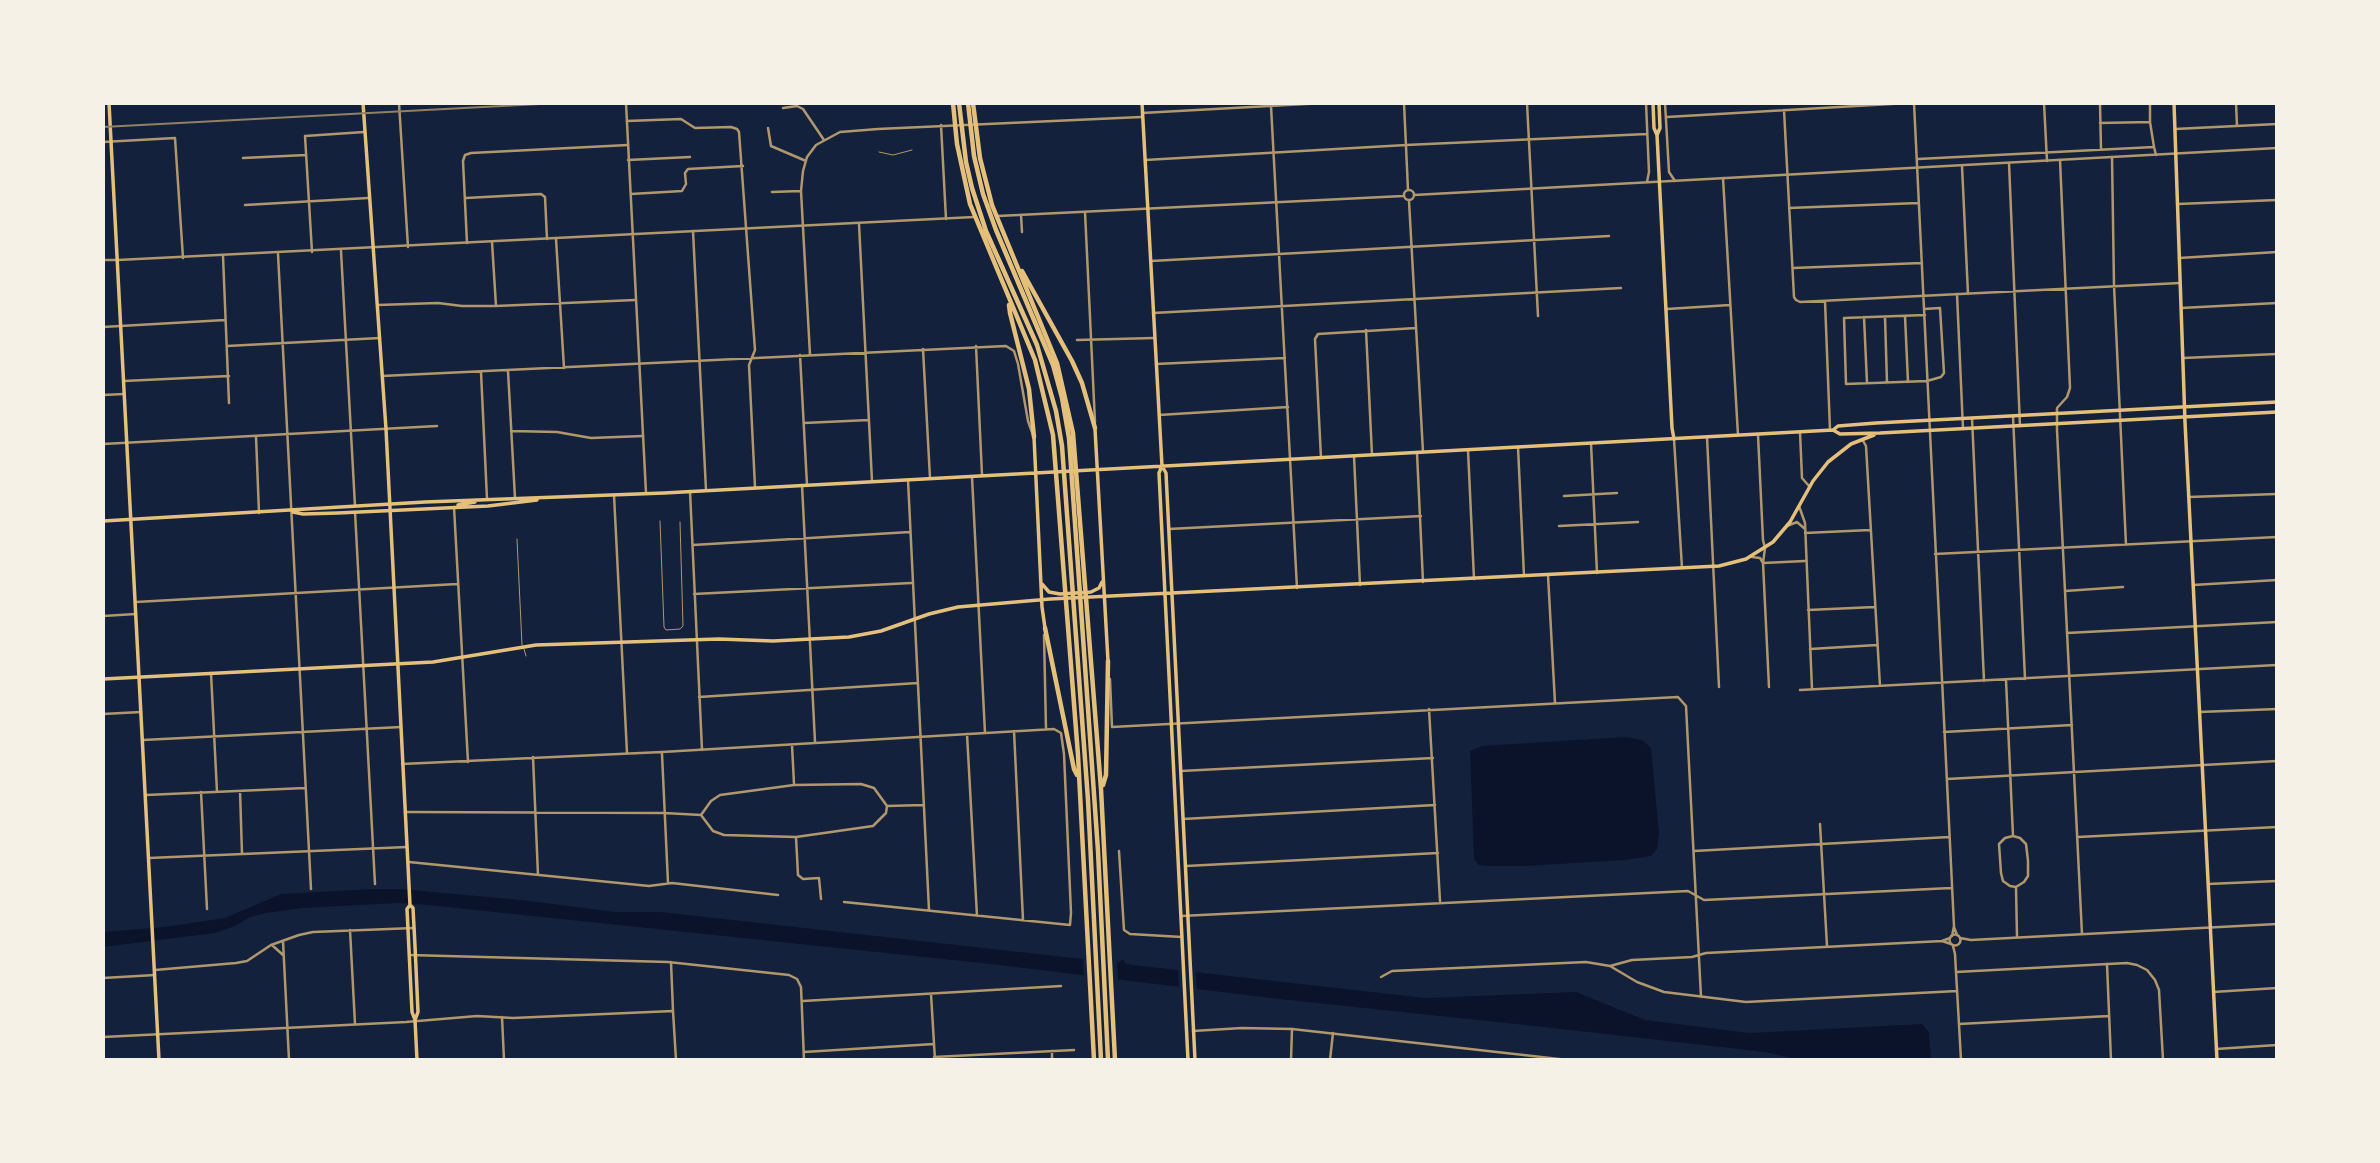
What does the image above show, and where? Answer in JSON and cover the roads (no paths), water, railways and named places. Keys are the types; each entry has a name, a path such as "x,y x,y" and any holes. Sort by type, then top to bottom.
{"highway":[{"path":"953,103 961,165 983,231 1039,372 1056,456 1074,611 1088,800 1101,1060"},
{"path":"959,103 966,162 983,231 1037,345 1056,411 1063,456 1069,581 1067,611 1094,1060"},
{"path":"971,103 980,158 999,230 1053,365 1073,455"},
{"path":"999,230 1072,361 1082,383 1095,428"},
{"path":"1011,252 1057,363 1069,409 1085,611 1104,960 1115,1060"},
{"path":"1009,300 1029,389 1034,437"},
{"path":"1085,611 1101,789 1110,961 1108,1060"},
{"path":"1045,628 1074,769 1079,778"},
{"path":"1101,789 1106,775 1108,661"}],"main road":[{"path":"109,103 159,1060"},
{"path":"363,103 386,429 407,862 414,928 418,1012 415,1020"},
{"path":"1142,103 1162,466 1166,473 1195,1060"},
{"path":"1653,103 1674,439"},
{"path":"1657,135 1660,124 1659,103"},
{"path":"2174,103 2190,542 2217,1060"},
{"path":"1832,431 1838,426 1929,420 2277,402"},
{"path":"103,521 1800,432 1832,431 1840,434 1930,431 2277,412"},
{"path":"1095,428 1108,661"},
{"path":"103,680 461,658 523,646 696,640 810,640 867,634 944,610 979,604 1729,564 1765,548 1787,527 1810,486 1832,458 1862,438 1880,433"},
{"path":"1034,437 1041,600 1045,628"},
{"path":"1162,466 1159,473 1188,1060"},
{"path":"454,507 487,499"},
{"path":"291,512 303,514 389,511 523,503 542,499"},
{"path":"1041,582 1049,592 1060,594 1094,591 1099,588 1103,579"},
{"path":"1176,812 1183,819"},
{"path":"410,905 407,909 409,955 417,1060"},
{"path":"1186,1031 1194,1031"}],"street":[{"path":"399,103 408,247"},
{"path":"626,103 646,493"},
{"path":"810,355 802,191 806,162 816,145 840,132 1324,103"},
{"path":"1404,103 1408,190 1404,196"},
{"path":"1527,103 1538,316"},
{"path":"1646,103 1649,172 1647,182"},
{"path":"1665,103 1669,172 1675,181"},
{"path":"1667,117 1908,103"},
{"path":"1914,103 1954,927 1951,937 1955,954 1961,1060"},
{"path":"2044,103 2047,161"},
{"path":"2100,103 2101,149"},
{"path":"2150,103 2150,122 2156,155"},
{"path":"2236,103 2237,126"},
{"path":"783,108 797,106 803,109 824,140"},
{"path":"1271,106 1297,588"},
{"path":"1784,110 1796,300 2180,283"},
{"path":"627,121 681,119 695,128 737,128 743,166 755,349 749,365 755,487"},
{"path":"2100,124 2150,122"},
{"path":"2175,129 2277,124"},
{"path":"941,125 946,219"},
{"path":"768,128 771,146 806,162"},
{"path":"312,252 305,136 364,132"},
{"path":"1145,160 1647,134"},
{"path":"103,142 175,138 183,258"},
{"path":"467,243 465,156 471,153 628,145"},
{"path":"1917,159 2154,147"},
{"path":"1408,190 1414,195 2277,148"},
{"path":"243,158 306,155"},
{"path":"628,160 690,157"},
{"path":"2112,157 2114,285 2126,545"},
{"path":"2060,160 2070,388 2056,414 2082,934"},
{"path":"2009,163 2020,426"},
{"path":"630,194 682,191 688,169 743,166"},
{"path":"1962,166 1968,294"},
{"path":"1723,178 1738,436"},
{"path":"772,192 802,191"},
{"path":"464,198 541,194 545,197 547,239"},
{"path":"1409,201 1414,195"},
{"path":"103,260 223,257 1404,196 1409,201 1415,299 1423,582"},
{"path":"245,205 368,198"},
{"path":"2178,204 2277,200"},
{"path":"1789,208 1919,203"},
{"path":"1085,212 1095,428"},
{"path":"1021,215 1022,232"},
{"path":"859,224 872,481"},
{"path":"693,232 706,490"},
{"path":"1150,261 1609,236"},
{"path":"556,239 564,368"},
{"path":"492,242 496,306"},
{"path":"341,251 355,506"},
{"path":"2179,258 2277,252"},
{"path":"278,254 311,889"},
{"path":"223,257 229,402"},
{"path":"1793,268 1923,263"},
{"path":"1153,313 1621,288"},
{"path":"1957,294 1964,429"},
{"path":"377,305 438,303 496,306 635,300"},
{"path":"1825,300 1832,431"},
{"path":"2180,308 2277,303"},
{"path":"1666,309 1730,305"},
{"path":"1924,309 1940,308 1944,373 1941,377 1927,381 1846,384 1844,318 1924,315"},
{"path":"1905,316 1908,382"},
{"path":"1864,317 1867,383"},
{"path":"1885,317 1888,383"},
{"path":"103,327 225,320"},
{"path":"1321,458 1315,339 1318,334 1416,328"},
{"path":"1366,330 1372,455"},
{"path":"227,346 380,338"},
{"path":"1077,340 1155,338"},
{"path":"382,376 1006,345 1014,351 1028,421 1034,437"},
{"path":"976,346 982,475"},
{"path":"923,349 930,478"},
{"path":"2183,358 2277,354"},
{"path":"800,355 815,742"},
{"path":"1156,364 1285,358"},
{"path":"508,371 514,498"},
{"path":"481,372 487,499"},
{"path":"123,381 229,376"},
{"path":"103,395 124,394"},
{"path":"1159,415 1288,407"},
{"path":"2013,416 2025,679"},
{"path":"1972,418 1984,681"},
{"path":"804,423 869,420"},
{"path":"103,444 437,426"},
{"path":"511,431 557,432 591,438 643,436"},
{"path":"1800,432 1802,478 1810,486"},
{"path":"1758,435 1769,687"},
{"path":"256,436 259,513"},
{"path":"1707,437 1719,687"},
{"path":"1862,438 1866,446 1880,686"},
{"path":"1674,439 1682,568"},
{"path":"1591,443 1597,573"},
{"path":"1518,447 1524,576"},
{"path":"1468,450 1474,579"},
{"path":"1354,456 1360,585"},
{"path":"972,476 985,733"},
{"path":"908,479 929,910"},
{"path":"690,491 702,750"},
{"path":"1564,496 1617,493"},
{"path":"2189,497 2277,494"},
{"path":"614,495 627,753"},
{"path":"1799,506 1805,523 1812,689"},
{"path":"454,507 468,762"},
{"path":"355,512 375,884"},
{"path":"1169,530 1421,516"},
{"path":"1559,526 1638,522"},
{"path":"1787,527 1797,522 1805,531 1870,530"},
{"path":"693,545 911,532"},
{"path":"1935,554 2277,537"},
{"path":"1751,556 1759,557 1763,563"},
{"path":"1763,563 1806,561"},
{"path":"1548,575 1555,703"},
{"path":"2193,585 2277,580"},
{"path":"694,594 913,583"},
{"path":"136,602 457,584"},
{"path":"2065,591 2123,587"},
{"path":"1808,610 1875,607"},
{"path":"103,616 136,614"},
{"path":"2067,632 2277,622"},
{"path":"1045,628 1043,646 1046,729"},
{"path":"1810,649 1877,645"},
{"path":"1108,661 1112,727 1678,697 1686,706 1701,997"},
{"path":"1800,690 2277,665"},
{"path":"211,673 217,792"},
{"path":"2006,680 2013,836"},
{"path":"699,697 918,683"},
{"path":"1429,709 1440,902"},
{"path":"2199,712 2277,709"},
{"path":"103,714 141,712"},
{"path":"1944,732 2072,725"},
{"path":"143,740 401,727"},
{"path":"402,764 792,746 815,742 1046,729 1061,733 1070,925 844,902"},
{"path":"1014,731 1023,920"},
{"path":"967,734 976,916"},
{"path":"792,746 794,785"},
{"path":"662,752 668,883"},
{"path":"533,757 538,875"},
{"path":"1181,771 1433,758"},
{"path":"1947,779 2277,761"},
{"path":"861,784 874,788 887,806 886,813 873,826 796,837 724,835 713,831 701,815 711,801 720,795 794,785 861,784"},
{"path":"146,794 305,788"},
{"path":"240,790 242,854"},
{"path":"201,792 207,909"},
{"path":"887,806 924,805"},
{"path":"1183,819 1435,805"},
{"path":"405,813 701,815"},
{"path":"1820,824 1827,947"},
{"path":"2078,837 2277,827"},
{"path":"2013,836 2026,844 2028,876 2016,887 2003,881 1999,844 2005,838 2013,836"},
{"path":"796,837 799,875 803,879 819,878 821,899"},
{"path":"1695,851 1949,837"},
{"path":"149,858 407,847"},
{"path":"1119,851 1124,930 1130,934 1182,937"},
{"path":"1186,866 1438,853"},
{"path":"407,862 649,886 668,883 778,895"},
{"path":"2208,884 2277,881"},
{"path":"2016,887 2017,937"},
{"path":"1181,916 1688,891 1704,900 1952,888"},
{"path":"1941,941 1952,945 1971,940 2017,937 2277,924"},
{"path":"1954,927 1959,937 1955,954"},
{"path":"103,978 247,961 271,945 313,932 414,928"},
{"path":"350,930 355,1024"},
{"path":"1610,966 1632,960 1692,957 1699,954 1941,941 1951,937 1971,940"},
{"path":"283,940 289,1060"},
{"path":"271,945 283,955"},
{"path":"409,955 671,962 789,975 797,979 801,987 804,1060"},
{"path":"671,962 676,1060"},
{"path":"1381,977 1392,971 1586,962 1610,966 1637,982 1664,992 1746,1002 1957,990"},
{"path":"1956,972 2127,963 2147,970 2159,990 2163,1060"},
{"path":"2107,964 2111,1060"},
{"path":"802,1002 1061,986"},
{"path":"2213,992 2277,988"},
{"path":"931,994 935,1058 1074,1049"},
{"path":"103,1037 477,1016 673,1011"},
{"path":"1959,1024 2109,1016"},
{"path":"502,1017 504,1060"},
{"path":"1194,1031 1242,1027 1292,1029 1568,1060"},
{"path":"1292,1029 1292,1060"},
{"path":"1330,1060 1333,1033"},
{"path":"804,1052 934,1044"},
{"path":"2216,1049 2277,1045"},
{"path":"1052,1051 1052,1060"}],"lane":[{"path":"879,152 893,155 912,150"},
{"path":"660,521 666,630 680,629 683,626 680,522"},
{"path":"516,539 523,646 526,656"}],"water":[{"path":"1625,737 1642,740 1651,748 1659,833 1657,849 1651,856 1526,866 1479,865 1474,859 1470,751 1482,746"},
{"path":"373,889 521,900 615,912 661,912 1118,963 1123,959 1126,964 1133,965 1425,998 1576,992 1645,1020 1749,1033 1922,1024 1929,1032 1931,1060 1800,1060 1765,1052 1279,999 991,964 399,903 302,908 266,913 250,917 215,933 103,947 103,932 165,927 225,918 281,894"}],"railway":[{"path":"103,127 559,103"}]}
